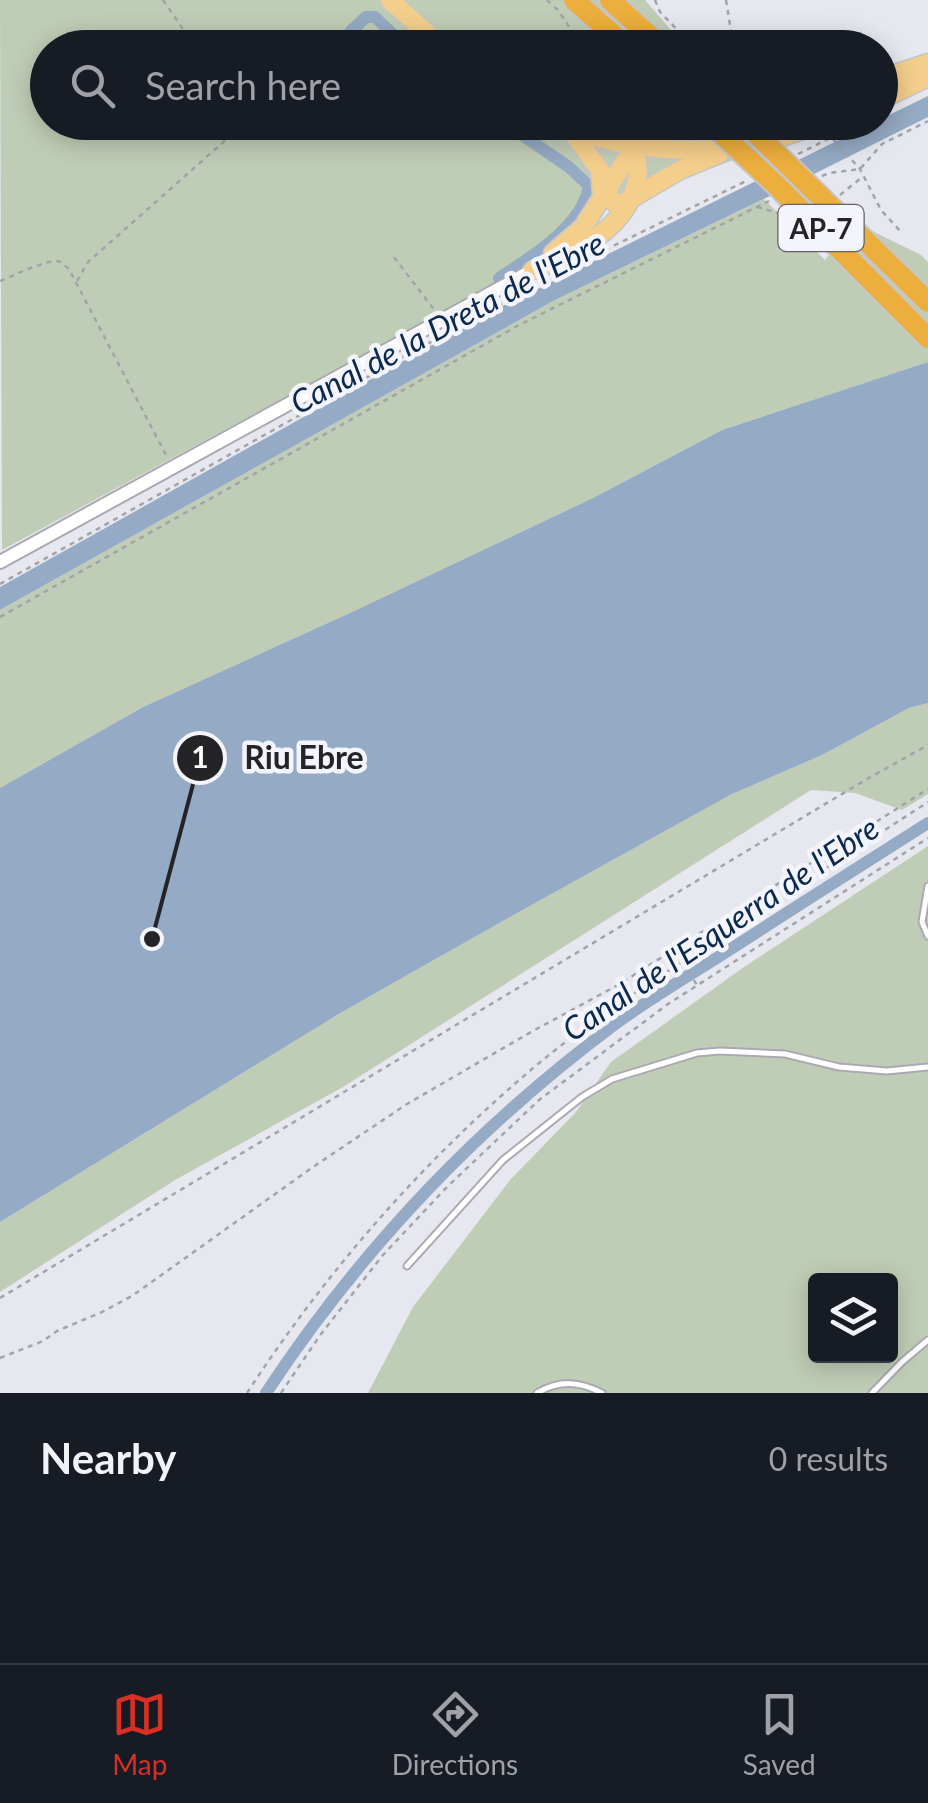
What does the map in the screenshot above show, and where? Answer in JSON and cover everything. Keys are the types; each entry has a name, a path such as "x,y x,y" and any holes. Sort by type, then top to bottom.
{"highway":[{"path":"574,0 608,30"},
{"path":"610,0 643,30"},
{"name":"AP-7","path":"728,140 928,338"},
{"name":"AP-7","path":"762,140 928,302"}],"main road":[{"path":"379,0 416,30"},
{"path":"390,0 419,30"},
{"path":"898,73 928,63"},
{"path":"898,91 928,77"},
{"path":"578,140 600,170 602,192 597,205"},
{"path":"606,140 634,147 706,148 772,140"},
{"path":"610,182 610,199 622,204 680,170 748,144"},
{"path":"540,274 583,227 634,147"},
{"path":"540,274 615,220 634,191 638,174 634,147"}],"street":[{"path":"0,562 441,321 540,274"}],"lane":[{"path":"928,886 922,922 928,936"},
{"path":"407,1266 503,1160 582,1097 612,1079 697,1053 720,1051 785,1054 839,1067 887,1071 928,1067"},
{"path":"872,1393 928,1340"},
{"path":"536,1393 566,1382 602,1393"}],"path":[{"path":"163,0 184,30"},
{"path":"546,0 571,30"},
{"path":"655,0 660,12 678,30"},
{"path":"726,0 731,30"},
{"path":"76,282 88,262 226,140"},
{"path":"796,155 815,140"},
{"path":"835,140 860,169 881,210 902,233"},
{"path":"594,256 753,177"},
{"path":"394,258 441,321"},
{"path":"0,281 38,265 59,262 68,269 174,469"},
{"path":"0,616 519,325 631,268"},
{"path":"0,584 402,358 540,274"},
{"path":"0,1298 928,745"},
{"path":"0,1358 132,1296 388,1116 618,985 928,790"},
{"path":"248,1393 280,1342 332,1273 394,1201 533,1068 610,1009 928,802"},
{"path":"682,962 696,982"}],"green space":[{"path":"0,0 645,0 671,30 30,30 30,140 774,140 779,145 674,184 621,223 595,190 565,236 520,270 2,550"},
{"path":"764,199 825,260 844,236 872,231 921,255 928,262 928,362 722,430 593,498 143,707 0,788 0,610 555,300"},
{"path":"928,703 928,794 902,810 855,793 811,790 343,1087 175,1180 0,1292 0,1222 342,1012 510,917 730,795 822,755 909,708"},
{"path":"928,846 928,1393 368,1393 413,1307 510,1180 576,1112 611,1062 744,967"}],"water":[{"path":"928,96 928,117 898,132 898,111"},
{"path":"839,140 882,140 555,300 0,610 0,587 491,312"},
{"path":"928,362 928,703 909,708 822,755 730,795 510,917 342,1012 0,1222 0,788 143,707 593,498 722,430"}],"waterway":[{"path":"352,30 366,17 375,17 388,30"},
{"name":"Canal de la Dreta de l'Ebre","path":"499,278 566,228 589,186 529,140"},
{"name":"Canal de l'Esquerra de l'Ebre","path":"266,1393 381,1240 468,1149 563,1064 641,1006 928,823"}],"place":[{"name":"Riu Ebre","path":"152,939"}]}
